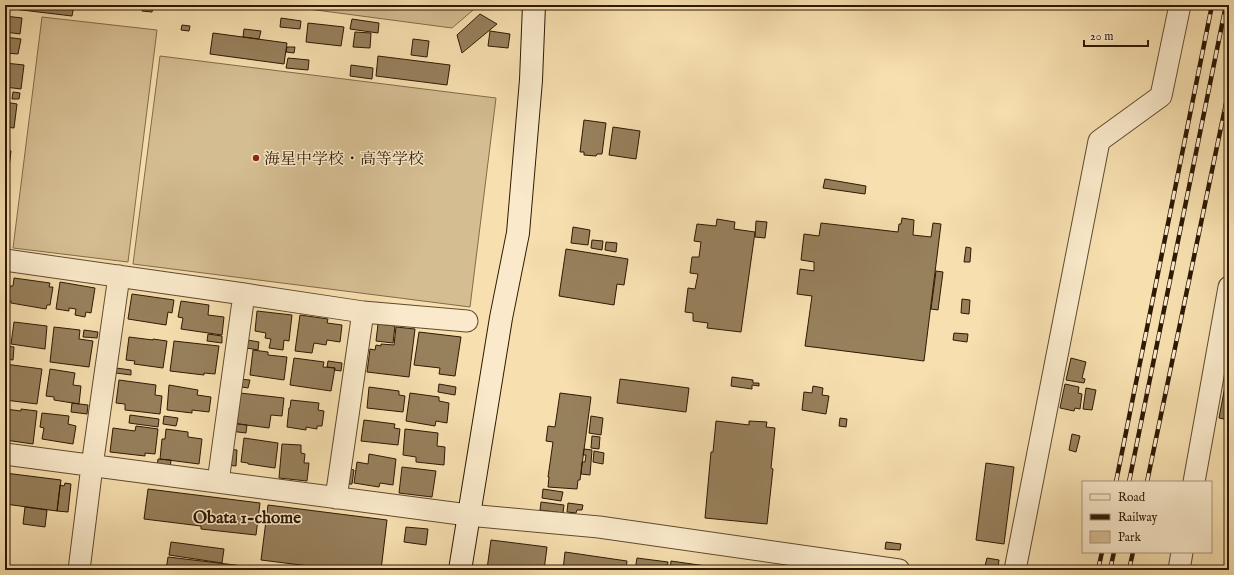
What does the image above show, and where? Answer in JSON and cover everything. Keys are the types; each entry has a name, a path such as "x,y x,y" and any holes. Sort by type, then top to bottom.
{"street":[{"path":"460,570 500,318 518,233 531,80 534,5"},
{"path":"1015,570 1099,141 1161,96 1180,5"},
{"path":"5,260 363,312 467,321"},
{"path":"79,570 119,276"},
{"path":"1194,481 1229,287"},
{"path":"218,482 244,294"},
{"path":"336,498 363,312"},
{"path":"5,454 468,515 599,526 899,570"},
{"path":"1179,570 1182,553"}],"green space":[{"path":"278,5 479,5 452,28"},
{"path":"42,17 157,30 128,262 13,248"},
{"path":"160,56 496,98 470,307 133,264"}],"building":[{"path":"5,5 74,5 72,16 5,8"},
{"path":"143,5 153,5 152,12 142,11"},
{"path":"480,14 497,24 462,53 457,35"},
{"path":"5,16 22,18 20,34 5,32"},
{"path":"281,18 301,21 300,29 280,27"},
{"path":"352,19 379,23 378,33 350,29"},
{"path":"308,23 344,27 341,46 306,42"},
{"path":"182,25 190,26 189,31 181,30"},
{"path":"244,29 261,31 259,39 243,37"},
{"path":"490,31 510,34 508,48 488,46"},
{"path":"355,32 371,33 370,48 353,47"},
{"path":"213,33 287,43 284,64 210,54"},
{"path":"5,37 21,39 18,54 5,53"},
{"path":"413,39 429,41 427,57 411,55"},
{"path":"287,47 295,47 294,53 286,52"},
{"path":"378,56 450,65 447,85 376,76"},
{"path":"288,58 309,60 308,70 286,68"},
{"path":"5,63 24,65 21,89 5,87"},
{"path":"351,65 373,68 372,79 350,76"},
{"path":"13,92 20,93 19,99 12,99"},
{"path":"5,102 17,104 14,128 5,127"},
{"path":"584,120 606,123 602,154 597,154 596,156 584,155 584,152 580,152"},
{"path":"613,127 640,131 636,159 609,155"},
{"path":"5,138 9,139 7,150 11,151 9,168 5,167"},
{"path":"5,178 9,179 7,196 5,196"},
{"path":"825,179 866,186 865,194 823,188"},
{"path":"902,218 914,220 913,235 931,237 933,223 941,224 924,361 805,346 812,296 797,294 800,269 814,271 814,262 801,260 804,234 819,236 821,223 898,232 899,224 901,224"},
{"path":"717,219 735,222 734,229 755,232 741,332 707,328 708,323 693,321 693,313 685,312 688,288 695,289 698,274 690,273 692,257 699,257 701,242 694,241 697,224 716,226"},
{"path":"756,221 767,222 765,238 755,237"},
{"path":"573,227 590,230 588,245 571,243"},
{"path":"592,240 603,241 602,250 591,248"},
{"path":"606,242 617,243 616,252 605,250"},
{"path":"966,247 971,248 970,262 964,262"},
{"path":"566,249 628,259 624,285 617,284 614,305 559,296"},
{"path":"936,271 943,272 938,310 931,309"},
{"path":"14,278 50,283 49,287 53,287 50,305 47,305 46,309 11,303 11,301 8,300 10,286 13,286"},
{"path":"60,282 95,288 91,313 86,312 85,317 75,315 76,309 69,308 69,311 56,309"},
{"path":"132,294 174,300 172,313 168,312 166,325 128,319"},
{"path":"962,299 970,300 969,314 961,313"},
{"path":"181,301 209,305 208,315 224,317 222,335 181,329 183,318 178,317"},
{"path":"257,311 292,315 289,341 284,340 283,350 269,348 271,339 265,338 266,333 255,331"},
{"path":"300,315 328,319 327,323 342,325 340,342 327,340 326,345 314,343 312,353 295,351"},
{"path":"14,322 47,326 45,349 11,344"},
{"path":"378,324 395,326 393,343 376,341"},
{"path":"54,327 80,330 79,339 93,341 89,367 50,362"},
{"path":"396,327 415,329 409,377 367,372 370,349 375,350 376,345 381,346 381,344 394,345"},
{"path":"84,330 98,332 97,338 83,337"},
{"path":"419,332 461,337 455,376 439,374 440,368 414,365"},
{"path":"954,333 968,334 967,342 953,340"},
{"path":"208,334 222,336 222,343 207,341"},
{"path":"129,337 167,341 163,368 134,364 135,361 126,360"},
{"path":"242,339 259,342 258,350 241,347"},
{"path":"174,341 219,346 215,374 204,373 204,375 170,371"},
{"path":"5,346 14,347 13,360 5,359"},
{"path":"253,350 268,352 268,355 287,357 284,380 250,375"},
{"path":"294,358 324,362 323,367 335,368 331,391 290,385"},
{"path":"1071,358 1086,362 1082,378 1085,379 1084,383 1066,380"},
{"path":"328,361 342,363 341,371 334,370 335,368 327,367"},
{"path":"5,364 42,369 37,404 5,400"},
{"path":"1229,365 1229,420 1219,418"},
{"path":"116,368 131,370 131,375 116,373"},
{"path":"50,369 75,373 73,385 81,386 79,404 54,400 54,397 46,396"},
{"path":"732,377 753,380 753,383 759,383 759,386 752,385 752,389 731,386"},
{"path":"237,379 250,380 248,388 236,386"},
{"path":"620,379 689,388 686,412 617,403"},
{"path":"119,380 156,385 155,395 162,396 160,414 125,410 125,404 116,403"},
{"path":"439,384 456,387 455,395 438,392"},
{"path":"1065,384 1079,387 1078,393 1082,394 1080,409 1075,408 1074,411 1060,408"},
{"path":"169,385 198,390 197,395 211,397 209,412 192,410 192,413 167,410"},
{"path":"813,386 823,388 822,395 829,396 826,414 802,410 804,392 812,393"},
{"path":"369,387 399,391 399,395 405,396 403,412 367,408"},
{"path":"1086,388 1096,390 1092,410 1083,409"},
{"path":"240,393 284,398 282,416 271,415 269,428 231,423"},
{"path":"410,393 439,397 439,401 449,403 447,423 436,421 435,426 406,421"},
{"path":"560,393 591,397 580,480 578,480 577,489 548,487 553,442 546,441 548,426 555,427"},
{"path":"291,400 319,403 318,410 324,411 322,426 317,426 317,429 306,427 306,430 287,427"},
{"path":"72,403 88,405 87,414 71,412"},
{"path":"5,409 37,411 33,444 5,440"},
{"path":"42,413 69,416 68,424 76,426 73,444 42,439 44,428 40,427"},
{"path":"130,415 159,419 158,427 129,423"},
{"path":"164,416 178,418 176,426 163,424"},
{"path":"591,416 603,418 601,435 589,433"},
{"path":"840,418 847,419 846,427 839,426"},
{"path":"364,420 395,424 394,428 400,429 398,445 361,441"},
{"path":"716,421 749,425 749,421 767,422 766,427 775,428 771,468 773,469 767,524 705,518 711,452 713,452"},
{"path":"231,423 247,425 246,433 230,431"},
{"path":"136,426 158,429 155,454 145,453 145,456 110,452 113,428 135,431"},
{"path":"166,429 188,432 188,437 202,439 199,464 160,459 162,439 165,439"},
{"path":"405,429 438,433 437,446 445,447 444,465 416,462 416,457 403,455"},
{"path":"1072,434 1080,436 1076,452 1069,450"},
{"path":"592,436 600,437 599,449 591,448"},
{"path":"244,438 278,443 275,468 241,462"},
{"path":"282,444 301,445 301,453 305,454 304,463 309,463 307,481 279,478"},
{"path":"229,449 237,450 236,466 227,465"},
{"path":"584,449 592,450 590,475 581,474 582,462 585,462 586,455 583,455"},
{"path":"594,451 604,453 603,464 593,462"},
{"path":"369,454 396,459 393,485 380,483 379,487 354,483 357,462 368,464"},
{"path":"158,459 171,460 170,469 157,467"},
{"path":"986,463 1014,467 1004,544 976,540"},
{"path":"402,467 436,471 432,497 399,493"},
{"path":"346,468 354,470 352,484 344,484"},
{"path":"5,473 61,480 57,511 5,504"},
{"path":"65,483 71,484 68,512 57,511 60,485 64,486"},
{"path":"148,489 260,503 256,535 201,529 201,526 144,519"},
{"path":"543,489 563,492 561,501 542,498"},
{"path":"541,502 564,505 563,513 540,510"},
{"path":"568,503 583,505 582,510 577,510 576,513 567,512"},
{"path":"268,505 387,520 381,570 341,570 261,560"},
{"path":"25,507 47,510 45,527 23,524"},
{"path":"406,527 428,529 426,545 404,542"},
{"path":"491,540 547,547 544,570 487,569"},
{"path":"171,542 224,549 222,563 169,555"},
{"path":"886,542 901,544 900,550 885,549"},
{"path":"565,552 627,561 626,570 563,570"},
{"path":"168,557 252,567 252,570 166,570"},
{"path":"637,558 668,562 667,570 635,570"},
{"path":"987,558 999,560 998,568 985,566"},
{"path":"671,561 713,567 713,570 670,570"},
{"path":"268,567 294,570 268,570"}],"railway":[{"path":"1116,481 1212,5"},
{"path":"1129,481 1226,5"},
{"path":"1147,481 1229,89"},
{"path":"1098,570 1102,553"},
{"path":"1110,570 1114,553"},
{"path":"1129,570 1133,553"}],"place":[{"name":"海星中学校・高等学校","path":"256,158"}],"district":[{"name":"Obata 1-chome","path":"247,517"}]}
